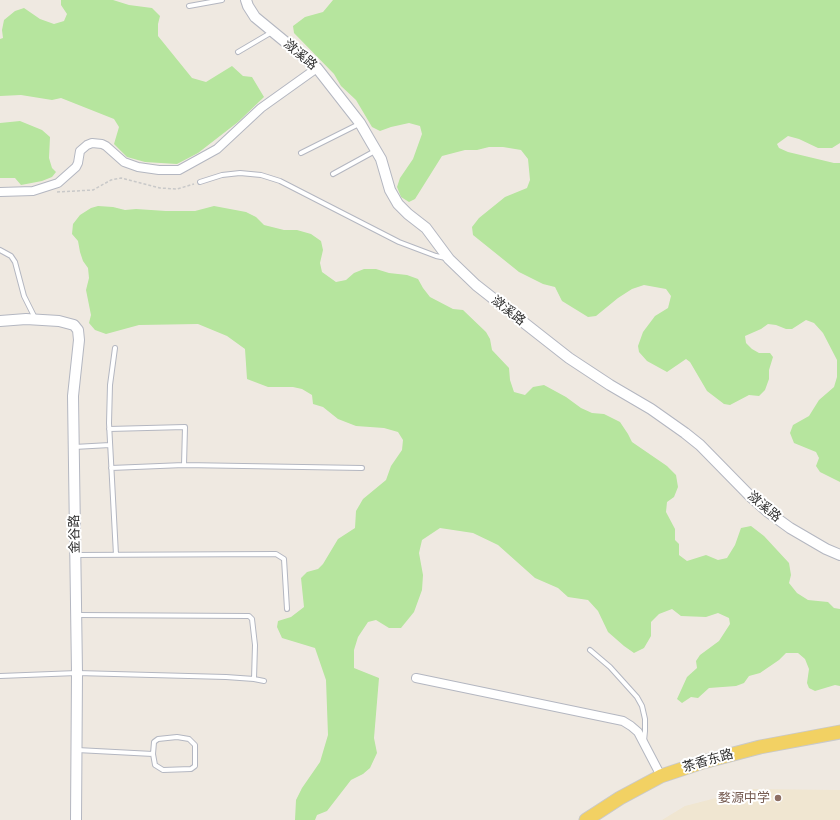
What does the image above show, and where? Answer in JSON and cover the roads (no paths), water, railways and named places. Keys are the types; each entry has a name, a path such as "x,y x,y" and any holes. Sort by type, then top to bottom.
{"main road":[{"name":"茶香东路","path":"586,820 633,791 661,776 703,762 760,747 840,732"}],"street":[{"name":"潋溪路","path":"246,0 255,17 317,68 360,124 381,159 390,190 398,204 426,228 449,259 476,285 569,358 685,432 768,512 808,538 840,555"},
{"path":"0,192 33,191 58,183 74,170 78,163 80,151 87,144 92,143 106,146 124,162 138,167 159,170 179,170 217,150 261,108 317,68"},
{"name":"金谷路","path":"0,321 59,321 74,326 78,330 79,340 73,396 77,673 76,820"},
{"path":"416,678 623,721 632,726 638,732 661,776"}],"lane":[{"path":"189,6 222,0"},
{"path":"238,52 273,32"},
{"path":"301,153 360,124"},
{"path":"333,174 375,150"},
{"path":"200,182 222,175 240,173 261,175 280,181 399,242 436,256 449,259"},
{"path":"0,250 10,256 15,262 24,296 36,320"},
{"path":"115,348 110,385 109,429 116,555"},
{"path":"109,429 184,427 184,465"},
{"path":"74,448 110,445"},
{"path":"111,468 184,465 362,468"},
{"path":"76,555 276,554 284,559 287,609"},
{"path":"76,614 249,616 252,620 255,645 254,678"},
{"path":"590,650 610,667 638,697 645,719 644,741"},
{"path":"0,676 77,673 254,678 264,681"},
{"path":"177,737 189,739 195,745 195,766 191,769 163,770 155,765 153,754 154,742 158,739 177,737"},
{"path":"77,750 153,754"}],"place":[{"name":"婺源中学","path":"778,798"}]}
